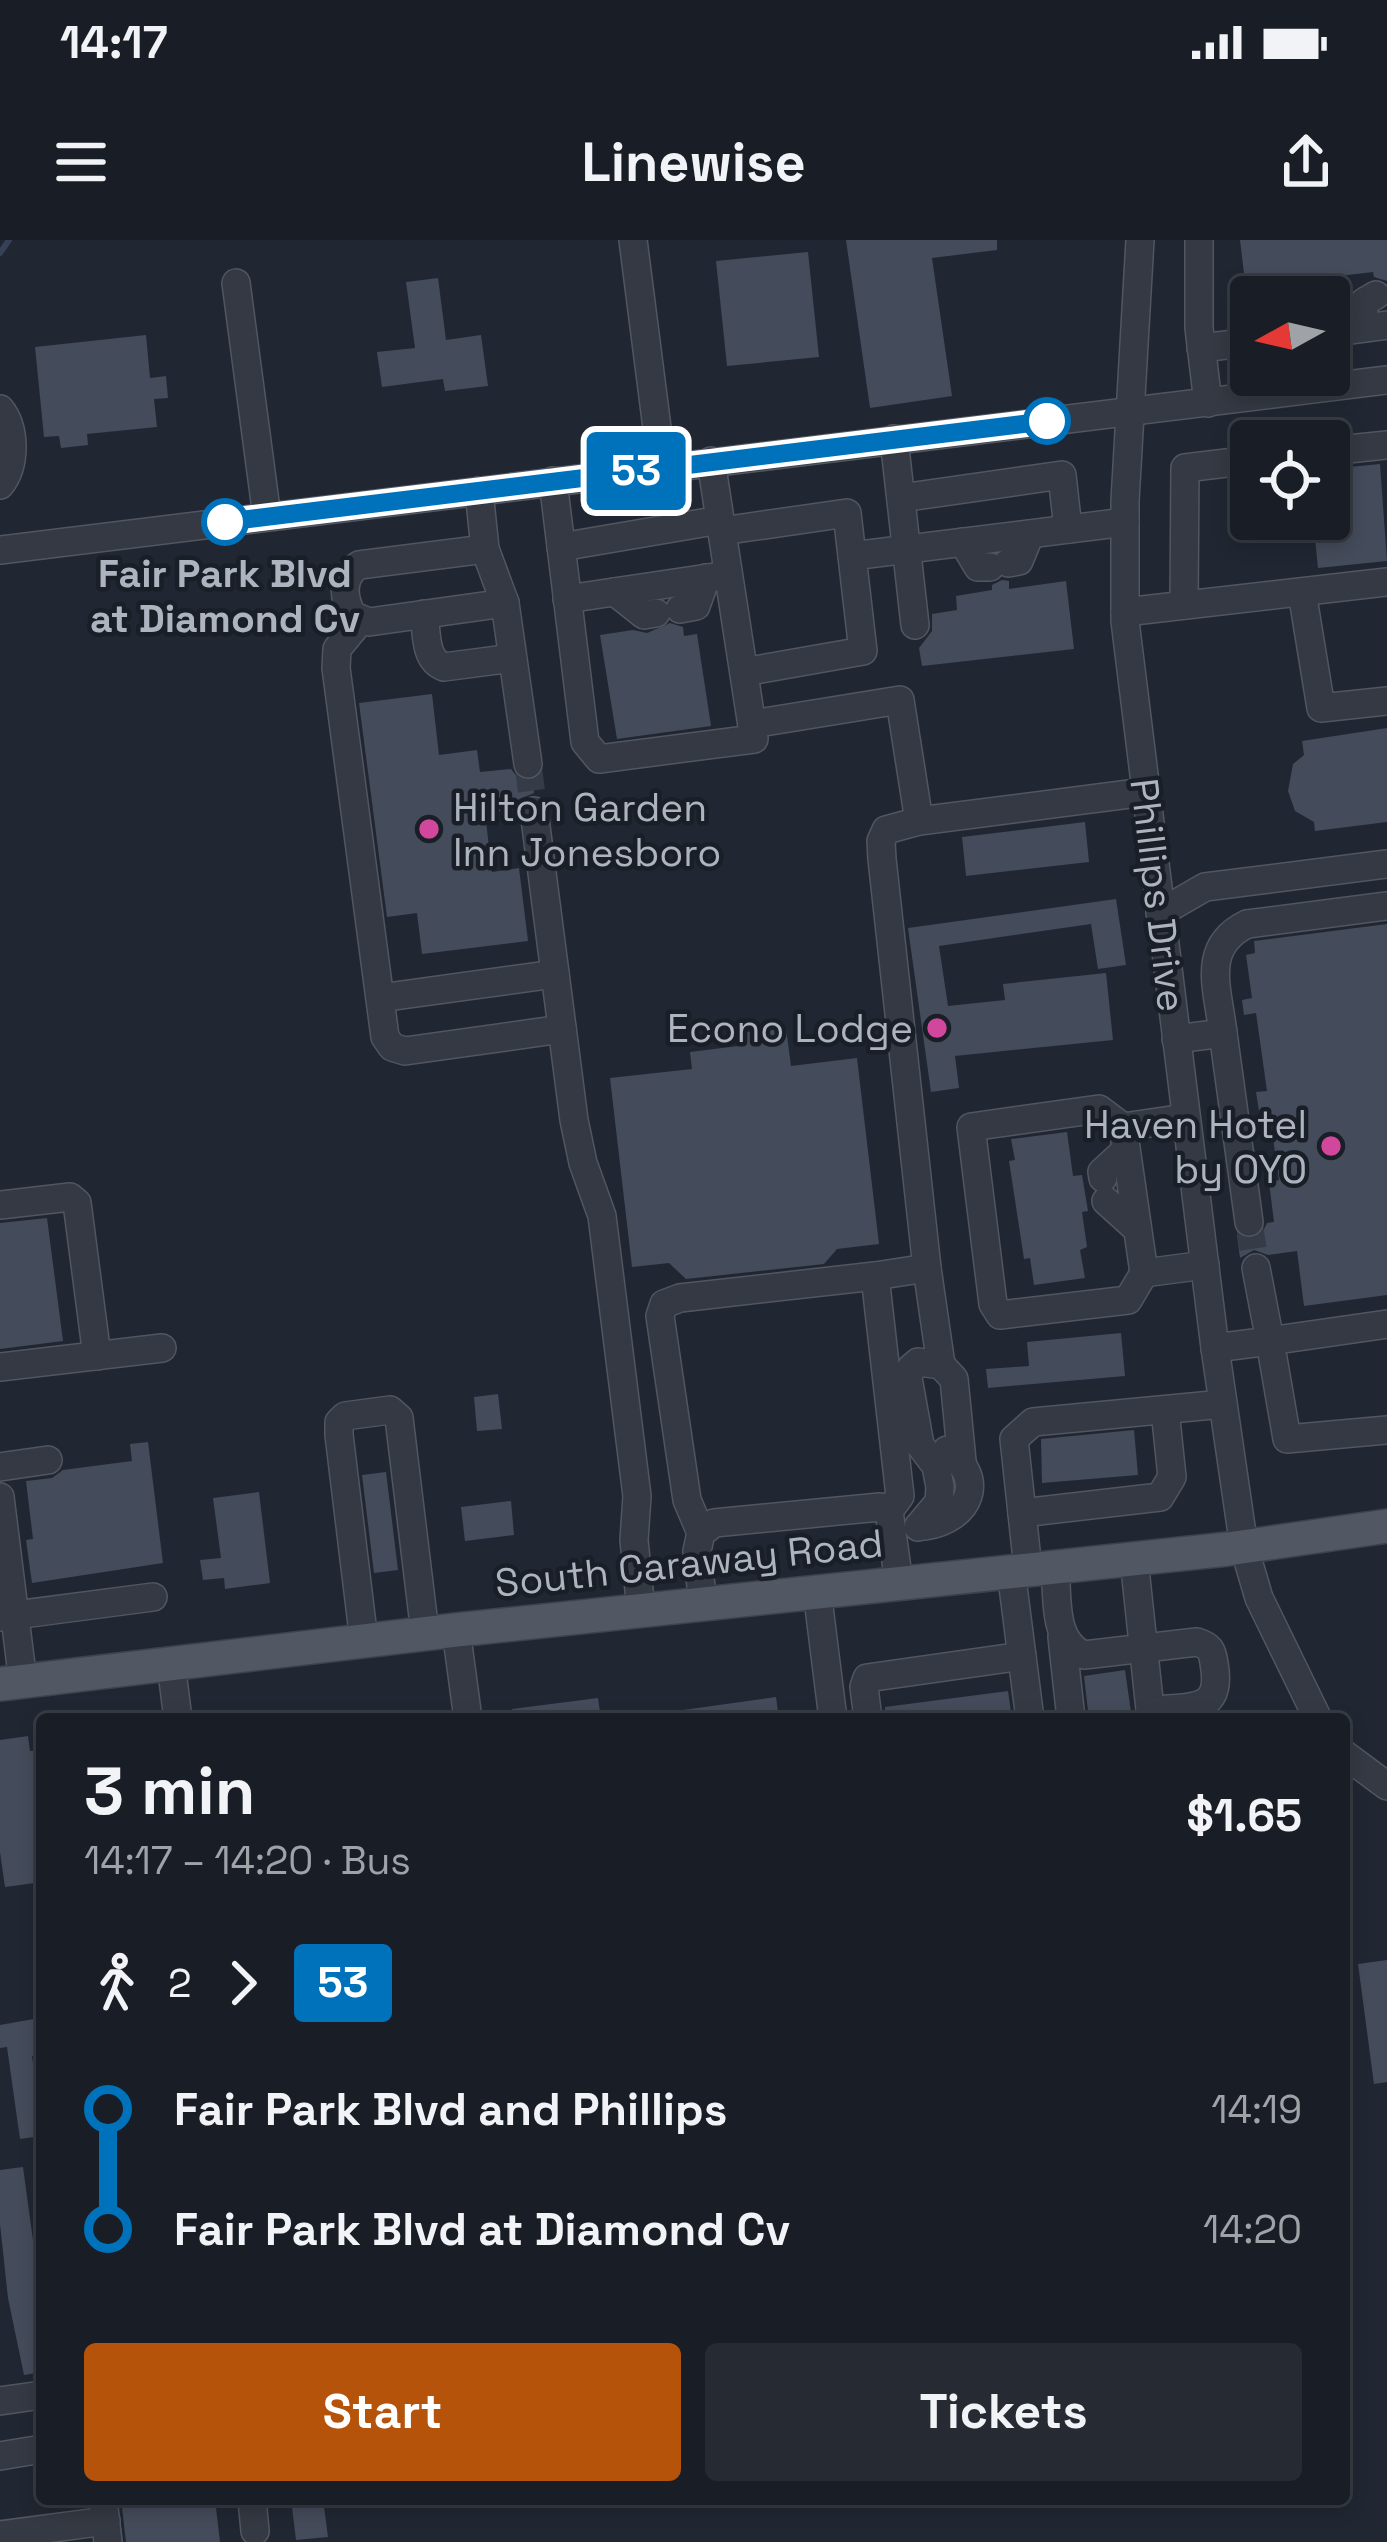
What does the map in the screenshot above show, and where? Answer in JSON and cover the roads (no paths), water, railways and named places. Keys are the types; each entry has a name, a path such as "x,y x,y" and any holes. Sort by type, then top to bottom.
{"main road":[{"name":"South Caraway Road","path":"12,1683 1244,1546 1387,1526"}],"street":[{"path":"633,240 662,467"},
{"name":"Phillips Drive","path":"1140,240 1125,522 1125,612 1145,793 1244,1546 1259,1598 1315,1713"},
{"path":"1199,240 1208,404"},
{"path":"236,283 267,517"},
{"path":"1375,327 1364,302 1376,295"},
{"path":"1202,349 1230,345"},
{"path":"0,550 894,439 1386,385"},
{"path":"0,409 7,416 12,463 0,485"},
{"path":"894,439 915,625"},
{"path":"1350,449 1387,445"},
{"path":"553,482 585,742 599,759 754,739 744,672 717,576 721,526 711,461"},
{"path":"1184,605 1185,468 1230,463"},
{"path":"901,498 1062,475 1068,529"},
{"path":"478,491 485,549 506,603 528,764"},
{"path":"561,547 847,513 863,651 744,672"},
{"path":"852,556 1125,522"},
{"path":"963,542 978,567 999,565 1019,561 1030,534"},
{"path":"360,621 348,606 345,584 350,571 359,565 485,549"},
{"path":"567,599 717,576"},
{"path":"615,592 644,615 695,606 717,576"},
{"path":"1125,612 1387,582"},
{"path":"1302,592 1321,709 1387,701"},
{"path":"506,603 360,621 338,649 336,668 385,1036 392,1047 405,1051 562,1029"},
{"path":"424,614 430,657 436,664 512,658"},
{"path":"752,724 900,700 919,821"},
{"path":"940,1365 881,841 886,830 919,821 1145,793"},
{"path":"534,811 583,1163 602,1216 637,1496 634,1540 641,1610"},
{"path":"1160,913 1204,887 1387,864"},
{"path":"1249,1222 1215,962 1221,943 1247,924 1387,906"},
{"path":"380,998 555,974"},
{"path":"1176,1039 1223,1033"},
{"path":"1099,1109 1125,1138 1144,1273 1128,1300 1000,1315 993,1304 971,1127 1099,1109"},
{"path":"1137,1229 1105,1189 1102,1172 1125,1138 1185,1118"},
{"path":"0,1205 70,1197 77,1203 97,1355"},
{"path":"1144,1273 1204,1265"},
{"path":"703,1604 697,1551 701,1533 687,1500 660,1316 664,1304 680,1298 927,1268"},
{"path":"1256,1268 1287,1439 1387,1430"},
{"path":"875,1276 908,1445 936,1466 940,1487 940,1502 899,1523"},
{"path":"1215,1348 1387,1324"},
{"path":"0,1367 162,1348"},
{"path":"701,1533 714,1523 880,1507 899,1523 935,1525 966,1503 972,1488 962,1461 955,1379 940,1365 918,1362 910,1368 908,1378 908,1445 900,1496 899,1523 899,1582"},
{"path":"1029,1713 1022,1656 1031,1569 1014,1439 1033,1422 1223,1404"},
{"path":"364,1641 339,1422 345,1416 390,1410 399,1418 441,1632 466,1713"},
{"path":"1022,1514 1160,1497 1172,1477 1165,1410"},
{"path":"908,1445 944,1448 962,1461"},
{"path":"0,1467 48,1460"},
{"path":"0,1497 12,1683"},
{"path":"1134,1558 1151,1713"},
{"path":"1031,1569 1070,1649 1084,1655 1205,1644 1212,1652 1218,1686 1215,1696 1207,1703 1160,1713"},
{"path":"817,1591 832,1713"},
{"path":"7,1616 153,1597"},
{"path":"1062,1637 1070,1713"},
{"path":"867,1713 867,1678 1022,1656"},
{"path":"171,1664 177,1713"},
{"path":"1350,1758 1387,1786"},
{"path":"0,2401 36,2396"},
{"path":"0,2456 36,2451"},
{"path":"253,2505 255,2531"},
{"path":"0,2536 106,2521"}],"waterway":[{"path":"0,253 9,240"}],"tunnel":[{"path":"528,764 534,811"},
{"path":"1249,1222 1256,1268"}],"place":[{"name":"Fair Park Blvd at Diamond Cv","path":"225,522"},
{"name":"Hilton Garden Inn Jonesboro","path":"429,829"},
{"name":"Econo Lodge","path":"937,1028"},
{"name":"Haven Hotel by OYO","path":"1331,1146"}]}
